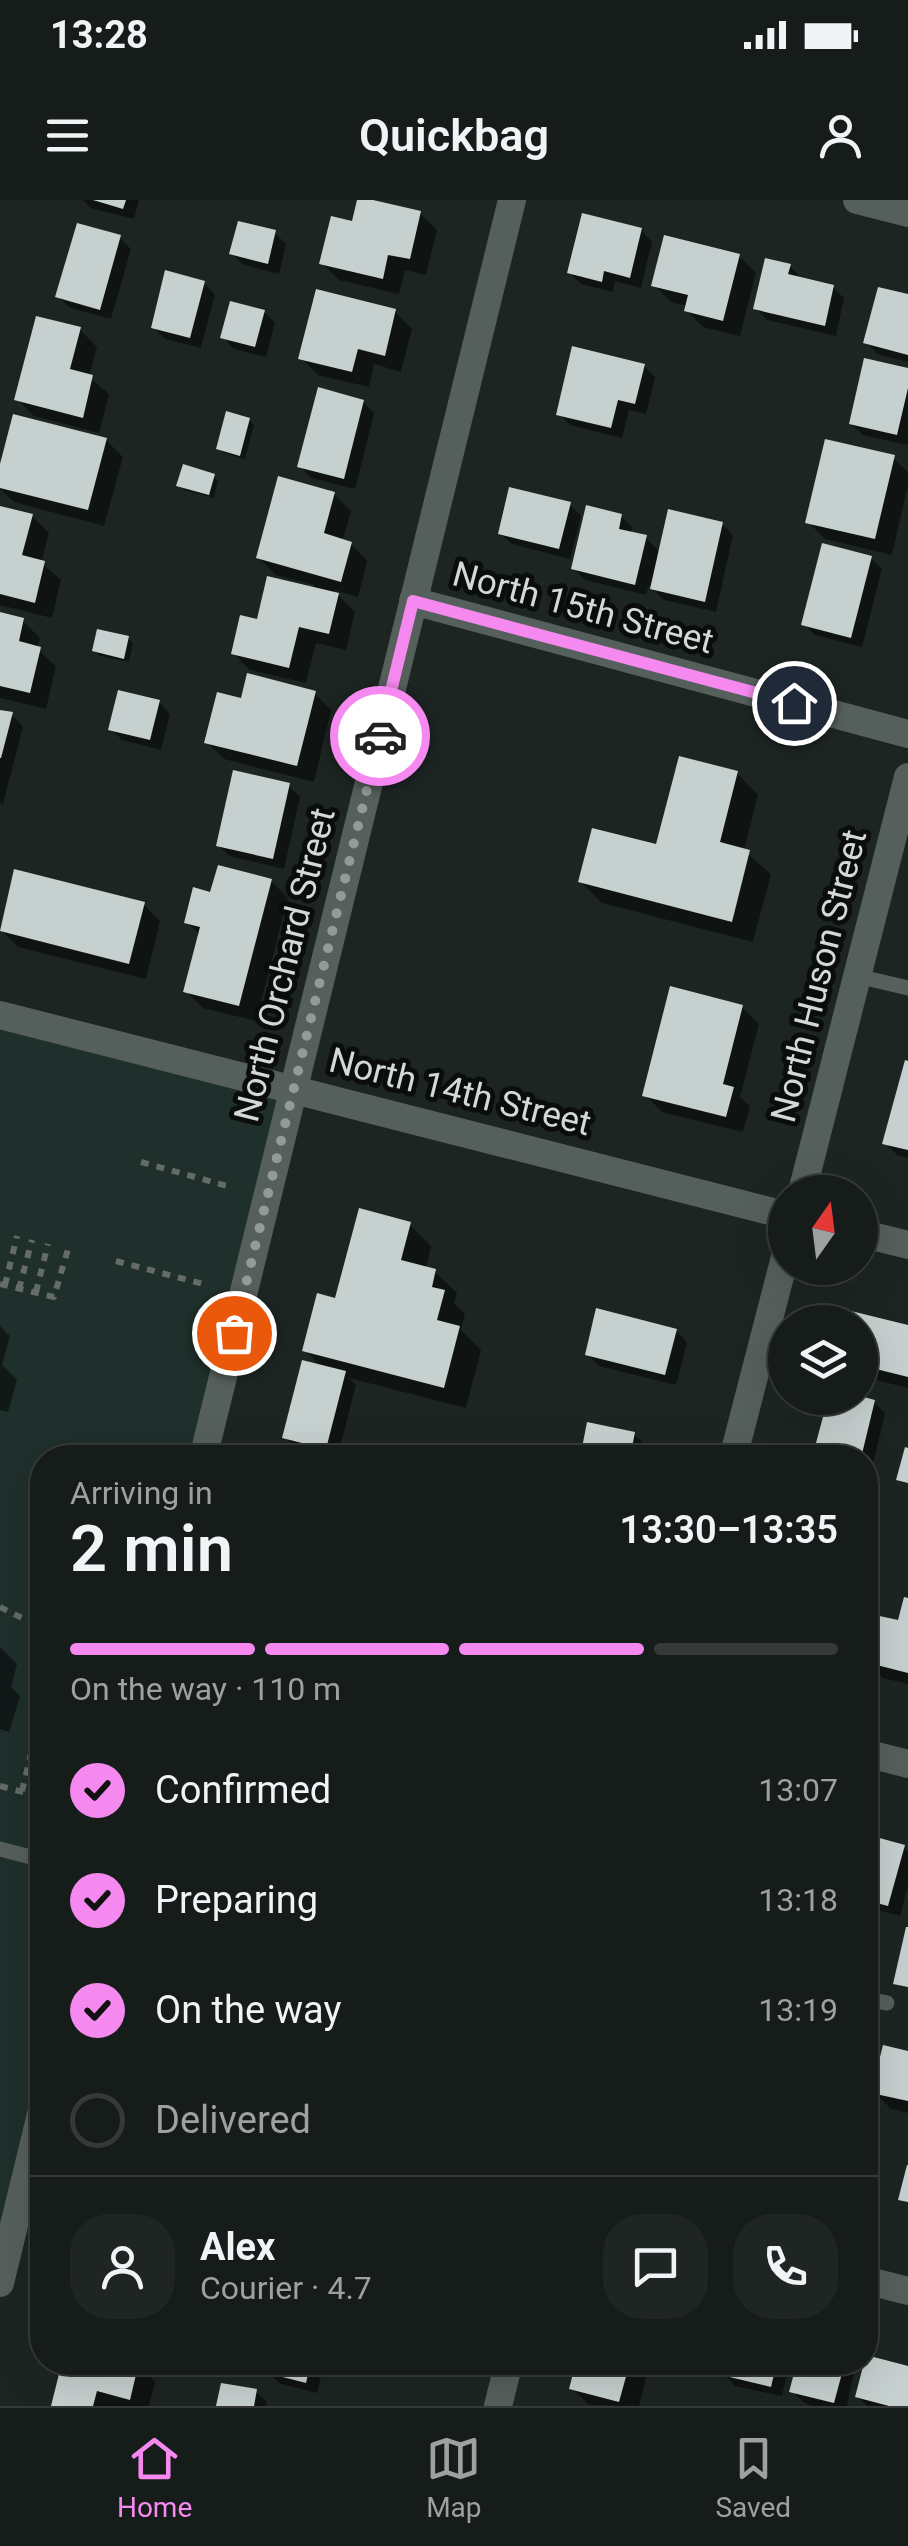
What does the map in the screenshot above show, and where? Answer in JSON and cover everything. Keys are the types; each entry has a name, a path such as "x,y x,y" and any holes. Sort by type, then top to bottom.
{"street":[{"name":"North Orchard Street","path":"206,1445 512,200"},
{"path":"857,200 908,213"},
{"name":"North 15th Street","path":"413,601 908,734"},
{"name":"North Huson Street","path":"806,1175 908,777"},
{"name":"North 14th Street","path":"0,1015 768,1210"},
{"path":"878,1238 908,1245"},
{"path":"736,1445 778,1285"},
{"path":"878,1756 908,1764"},
{"path":"0,2283 30,2159"},
{"path":"878,2283 908,2291"},
{"path":"498,2406 506,2375"}],"lane":[{"path":"857,976 908,988"},
{"path":"0,1849 30,1857"},
{"path":"878,2001 887,2003"}],"path":[{"path":"141,1162 231,1186"},
{"path":"17,1236 2,1284 54,1298 68,1249"},
{"path":"19,1289 32,1240"},
{"path":"36,1292 48,1244"},
{"path":"116,1261 207,1285"},
{"path":"0,1607 30,1622"},
{"path":"22,1791 30,1758"},
{"path":"0,1786 30,1793"}],"shaded area":[{"path":"0,1015 293,1088 206,1445 30,1445 30,2159 0,2283"}],"building":[{"path":"93,200 126,200 123,209"},
{"path":"357,200 421,211 410,259 388,255 383,279 319,264 331,216 352,221"},
{"path":"582,213 642,228 630,278 604,271 602,282 567,273"},
{"path":"238,221 276,230 268,264 229,254"},
{"path":"77,223 121,235 100,310 55,297"},
{"path":"664,235 740,254 723,321 684,311 688,295 651,286"},
{"path":"765,258 791,264 788,274 834,285 825,326 753,309"},
{"path":"165,270 205,281 190,338 151,328"},
{"path":"878,287 908,294 908,355 863,343"},
{"path":"316,289 396,309 385,356 358,349 352,372 298,359"},
{"path":"230,301 265,310 255,347 220,338"},
{"path":"36,316 81,327 70,369 93,375 83,418 14,400"},
{"path":"572,346 645,364 635,404 618,400 611,428 556,415"},
{"path":"864,358 908,368 908,388 897,435 849,424"},
{"path":"318,387 364,400 344,479 297,467"},
{"path":"226,411 250,418 240,456 216,449"},
{"path":"13,414 107,438 88,510 0,488 0,464"},
{"path":"825,439 895,455 875,539 805,523"},
{"path":"183,464 215,474 209,495 176,486"},
{"path":"278,476 335,492 324,533 352,542 341,582 256,558"},
{"path":"509,487 571,502 559,549 498,534"},
{"path":"586,505 622,514 619,529 647,535 635,585 571,569"},
{"path":"0,506 33,514 22,555 45,561 35,603 0,594"},
{"path":"668,509 723,522 705,602 650,589"},
{"path":"822,543 872,556 851,638 801,625"},
{"path":"267,576 339,593 329,634 299,627 289,668 231,654 240,615 257,619"},
{"path":"0,612 24,618 19,641 41,647 30,693 0,686"},
{"path":"97,629 129,636 124,659 92,651"},
{"path":"247,673 316,691 297,766 204,743 217,692 241,698"},
{"path":"118,690 160,700 150,740 108,730"},
{"path":"0,710 13,712 1,758 0,758"},
{"path":"679,756 738,771 720,842 750,850 732,922 578,882 592,828 656,844"},
{"path":"233,770 290,783 273,859 216,846"},
{"path":"218,865 272,879 239,1006 183,992 200,927 184,923 193,887 210,892"},
{"path":"14,869 145,902 129,964 0,931"},
{"path":"670,986 743,1005 723,1084 734,1087 726,1117 642,1096"},
{"path":"905,1060 908,1061 908,1150 882,1144"},
{"path":"359,1208 411,1222 401,1260 436,1269 432,1287 445,1290 437,1320 460,1326 444,1388 302,1351 317,1293 335,1298"},
{"path":"596,1308 677,1329 665,1375 585,1355"},
{"path":"878,1318 908,1325 908,1377 878,1370"},
{"path":"302,1360 346,1371 327,1445 282,1438"},
{"path":"823,1415 871,1415 864,1445 816,1443"},
{"path":"587,1422 635,1432 632,1445 583,1445"},
{"path":"905,1447 908,1448 908,1483 896,1480"},
{"path":"904,1597 908,1598 908,1673 878,1665 878,1616 898,1620"},
{"path":"878,1838 905,1845 888,1906 878,1903"},
{"path":"908,1927 908,1987 893,1984"},
{"path":"883,2045 908,2051 908,2101 878,2095"},
{"path":"908,2165 908,2202 898,2200"},
{"path":"878,2358 908,2366 908,2406 889,2406 855,2397 861,2375 878,2375"},
{"path":"59,2375 136,2375 130,2400 97,2391 93,2406 51,2406"},
{"path":"275,2375 308,2375 306,2383"},
{"path":"573,2375 626,2375 619,2402 569,2389"},
{"path":"721,2375 774,2375 771,2387"},
{"path":"794,2375 842,2375 834,2403 789,2392"},
{"path":"221,2383 257,2389 254,2406 216,2406"}],"way so far":[{"path":"234,1333 380,736"}],"route":[{"path":"380,736 413,601 794,703"}]}
